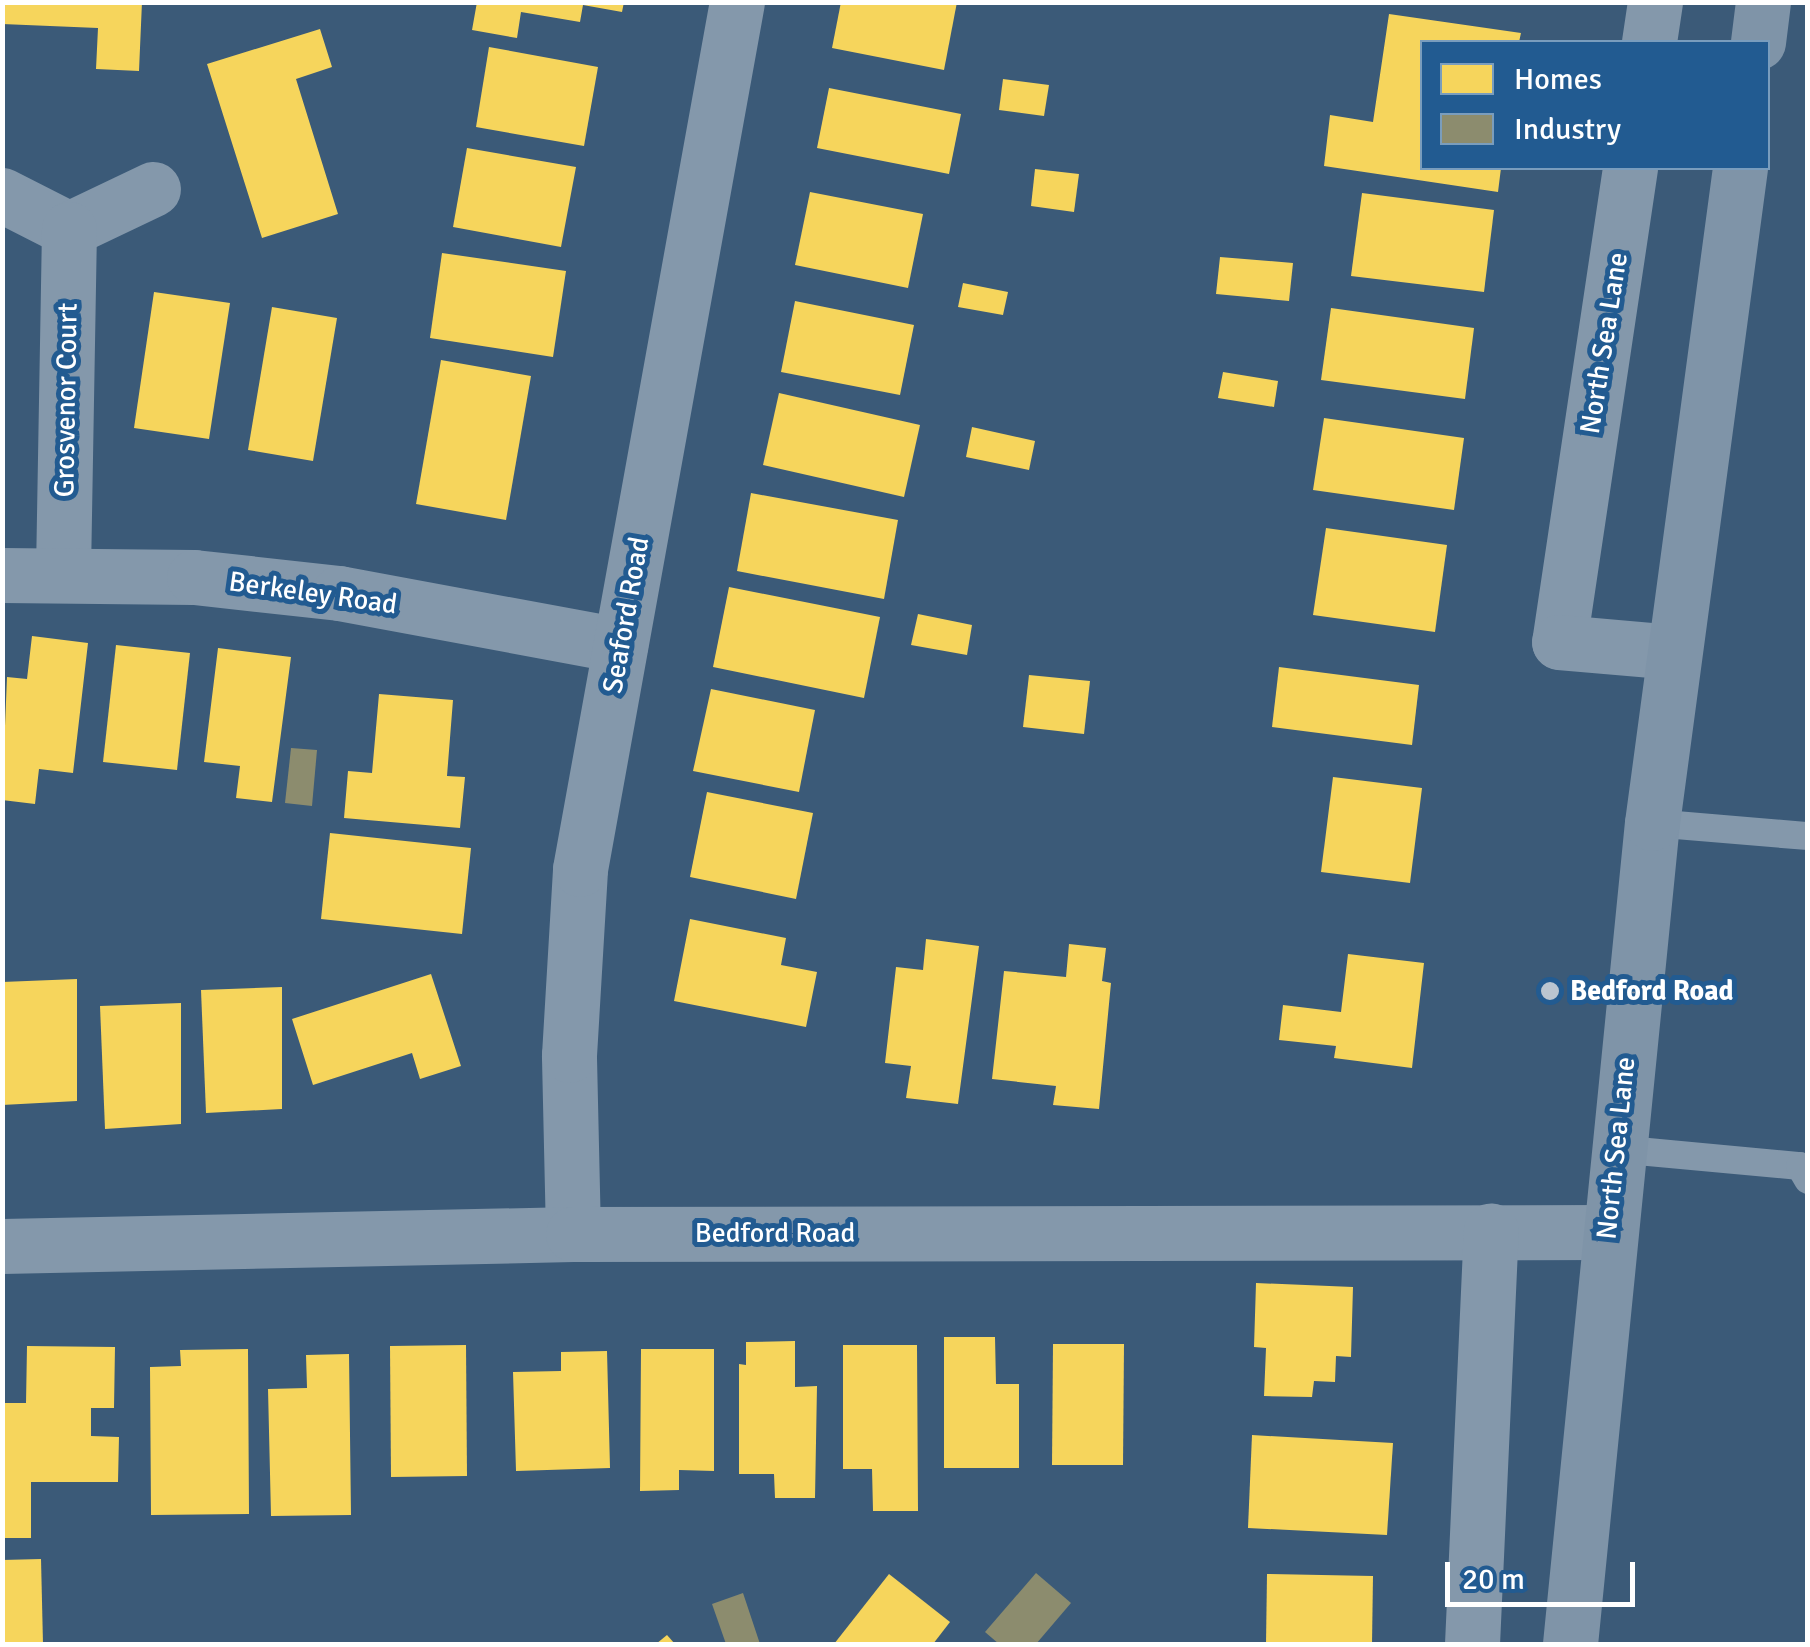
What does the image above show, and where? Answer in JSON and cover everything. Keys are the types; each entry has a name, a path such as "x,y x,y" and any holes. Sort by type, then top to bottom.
{"street":[{"name":"Seaford Road","path":"573,1234 569,1055 580,869 737,2"},
{"path":"1649,40 1655,2"},
{"path":"1758,40 1763,2"},
{"name":"North Sea Lane","path":"1630,170 1559,642 1673,652"},
{"name":"North Sea Lane","path":"1570,1644 1616,1150 1652,824 1740,170"},
{"path":"2,195 69,229 153,190"},
{"name":"Grosvenor Court","path":"63,572 69,229"},
{"name":"Berkeley Road","path":"2,575 63,572 339,593 620,645"},
{"path":"1472,1644 1491,1230"},
{"name":"Bedford Road","path":"2,1246 573,1234 1608,1232"}],"lane":[{"path":"1652,824 1808,836"},
{"path":"1616,1150 1800,1166 1808,1180"}],"building: Homes":[{"path":"2,2 142,2 139,71 96,69 98,28 2,24"},
{"path":"477,2 624,2 622,12 583,5 580,22 521,12 517,38 472,30"},
{"path":"841,2 957,2 944,70 832,48"},
{"path":"1389,14 1521,33 1519,40 1420,40 1420,170 1501,170 1498,192 1324,166 1330,115 1373,122"},
{"path":"320,29 332,67 296,79 338,214 262,238 207,64"},
{"path":"489,47 598,67 584,146 476,127"},
{"path":"1003,79 1049,85 1044,116 999,110"},
{"path":"829,88 961,114 949,174 817,148"},
{"path":"467,148 576,167 561,247 453,227"},
{"path":"1035,169 1079,174 1074,212 1031,206"},
{"path":"810,192 923,214 908,288 795,265"},
{"path":"1362,193 1494,210 1484,292 1351,276"},
{"path":"442,253 566,271 553,357 430,338"},
{"path":"1220,257 1293,263 1289,301 1216,294"},
{"path":"963,283 1008,292 1003,315 958,307"},
{"path":"154,292 230,303 209,439 134,428"},
{"path":"795,301 914,325 900,395 781,372"},
{"path":"272,307 337,318 313,461 248,450"},
{"path":"1331,308 1474,328 1465,399 1321,380"},
{"path":"441,360 531,376 506,520 416,504"},
{"path":"1223,372 1278,381 1274,407 1218,398"},
{"path":"779,393 920,425 904,497 763,465"},
{"path":"1324,418 1464,438 1454,510 1313,490"},
{"path":"972,427 1035,441 1029,470 966,457"},
{"path":"751,493 898,520 884,599 737,571"},
{"path":"1326,528 1447,545 1435,632 1313,615"},
{"path":"729,587 880,617 864,698 713,667"},
{"path":"918,614 972,625 967,655 911,645"},
{"path":"32,636 88,643 73,773 39,769 35,804 2,800 7,677 27,679"},
{"path":"116,645 190,653 177,770 103,762"},
{"path":"218,648 291,657 272,802 236,798 240,766 204,762"},
{"path":"1279,667 1419,685 1412,745 1272,727"},
{"path":"1029,675 1090,681 1084,734 1023,727"},
{"path":"711,689 815,710 799,792 693,771"},
{"path":"379,694 453,700 447,776 465,777 460,828 344,818 348,771 372,773"},
{"path":"1333,777 1422,788 1410,883 1321,872"},
{"path":"707,792 813,813 796,899 690,877"},
{"path":"330,833 471,848 462,934 321,919"},
{"path":"690,919 786,938 781,965 817,972 806,1027 674,1001"},
{"path":"926,939 979,946 958,1104 906,1098 911,1066 885,1063 896,967 923,970"},
{"path":"1069,944 1106,948 1102,981 1111,983 1099,1109 1053,1105 1056,1086 992,1079 1004,971 1066,977"},
{"path":"1348,954 1424,963 1412,1068 1334,1058 1336,1046 1279,1040 1283,1005 1341,1012"},
{"path":"431,974 461,1066 420,1079 412,1053 313,1085 292,1019"},
{"path":"77,979 77,1101 2,1105 2,982"},
{"path":"282,987 282,1109 206,1113 201,990"},
{"path":"181,1003 181,1124 105,1129 100,1006"},
{"path":"1256,1283 1353,1287 1351,1357 1336,1356 1335,1382 1314,1381 1312,1397 1264,1396 1266,1348 1254,1347"},
{"path":"944,1337 995,1337 996,1384 1019,1384 1019,1468 944,1468"},
{"path":"795,1341 795,1387 817,1386 815,1498 775,1498 774,1474 739,1474 739,1364 746,1365 746,1342"},
{"path":"1053,1344 1124,1344 1123,1465 1052,1465"},
{"path":"466,1345 467,1476 391,1477 390,1346"},
{"path":"843,1345 917,1345 918,1511 873,1511 872,1469 843,1469"},
{"path":"27,1346 115,1347 114,1408 91,1408 91,1436 119,1437 118,1482 31,1482 31,1538 2,1538 2,1403 26,1403"},
{"path":"248,1349 249,1514 151,1515 150,1367 181,1366 180,1350"},
{"path":"641,1349 714,1349 714,1471 679,1470 679,1490 640,1491"},
{"path":"607,1351 610,1468 516,1471 513,1372 561,1371 561,1352"},
{"path":"349,1354 351,1515 271,1516 268,1389 307,1388 306,1355"},
{"path":"1252,1435 1393,1443 1387,1535 1248,1528"},
{"path":"41,1559 43,1644 2,1644 2,1560"},
{"path":"889,1574 950,1622 933,1644 834,1644"},
{"path":"1267,1574 1373,1576 1372,1644 1266,1644"},
{"path":"667,1635 675,1644 656,1644"}],"building: Industry":[{"path":"291,748 317,750 312,806 285,803"},
{"path":"1036,1573 1071,1603 1036,1644 999,1644 985,1632"},
{"path":"743,1593 760,1644 726,1644 712,1604"}],"place":[{"name":"Bedford Road","path":"1550,991"}]}
